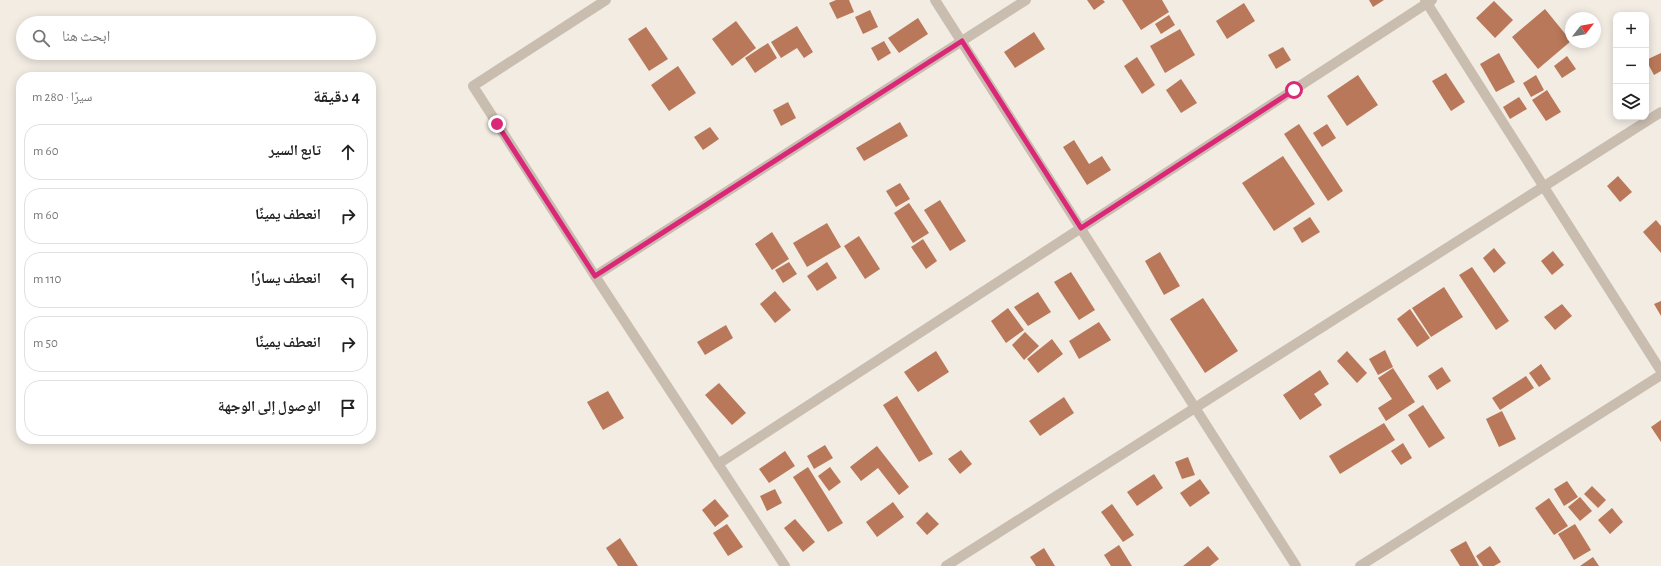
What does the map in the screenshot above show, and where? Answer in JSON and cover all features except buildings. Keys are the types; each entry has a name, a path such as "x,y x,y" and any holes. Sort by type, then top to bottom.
{"street":[{"path":"606,0 473,86 595,276 785,566"},
{"path":"935,0 1296,566"},
{"path":"595,276 1026,0"},
{"path":"718,464 1428,1 1661,371"},
{"path":"946,566 1661,112"},
{"path":"1360,566 1661,375"}],"route":[{"path":"497,124 595,276 962,41 1081,228 1294,90"}]}
